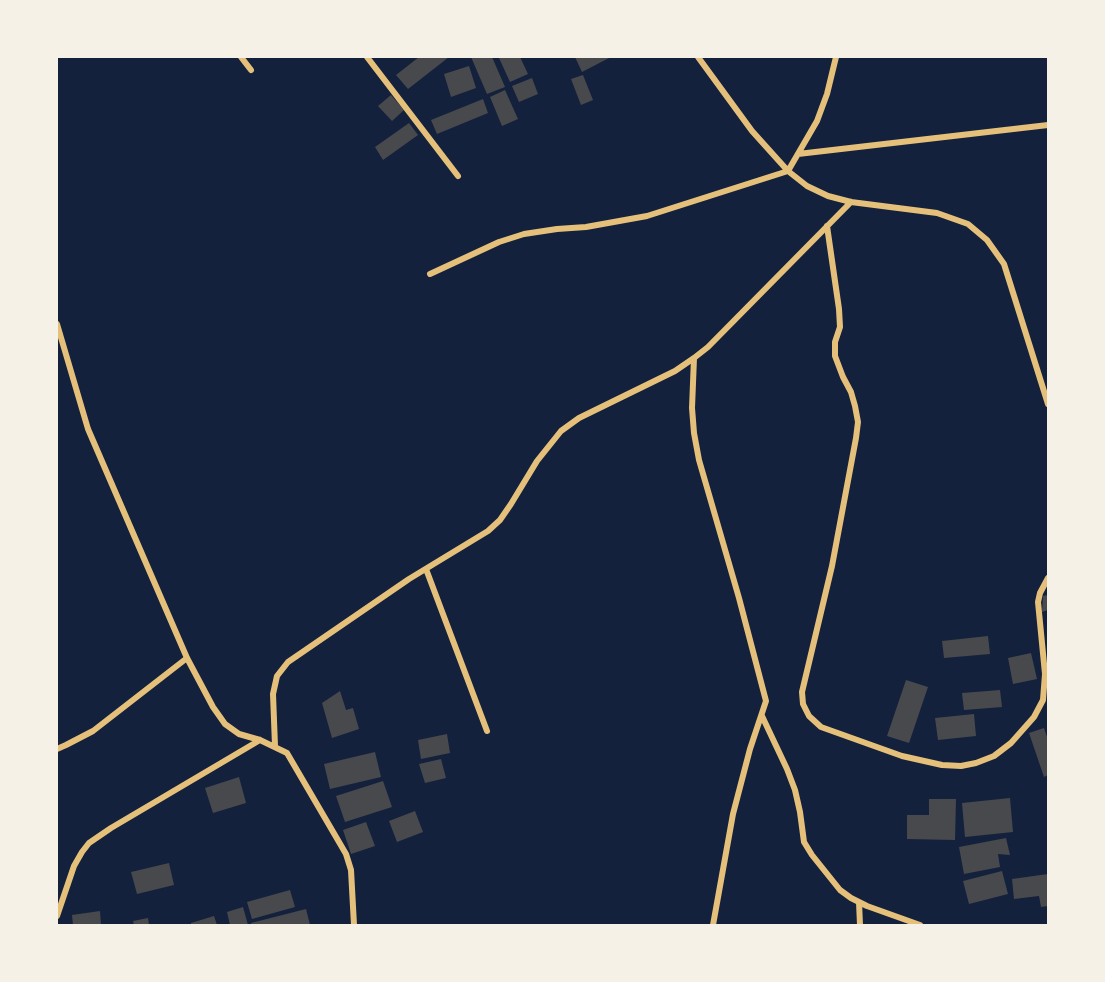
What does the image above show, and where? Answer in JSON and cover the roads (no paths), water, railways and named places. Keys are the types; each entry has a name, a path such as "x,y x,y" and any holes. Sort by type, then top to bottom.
{"street":[{"path":"241,57 251,70"},
{"path":"367,57 458,176"},
{"path":"698,57 752,131 788,171 807,186 828,196 851,202 937,213 968,224 987,240 1004,264 1048,404"},
{"path":"430,274 491,245 524,234 586,227 647,216 788,171 817,121 827,94 836,57"},
{"path":"798,154 1048,125"},
{"path":"275,746 273,694 277,676 288,662 400,585 488,531 500,520 537,461 561,431 579,418 675,371 708,347 851,202"},
{"path":"827,226 839,309 840,327 835,342 835,357 851,392 858,422 832,566 802,692 803,704 809,716 821,727 902,756 942,765 976,764 994,756 1011,743 1034,717 1043,700 1045,674 1038,602 1048,578"},
{"path":"57,324 88,429 186,658 213,708 225,724 239,734 275,746 287,753 346,854 351,870 354,925"},
{"path":"694,358 692,408 699,460 766,701 750,749 733,814 713,925"},
{"path":"426,569 487,731"},
{"path":"57,749 93,731 186,658"},
{"path":"762,716 795,790 804,842 812,855 840,890 851,898 920,925"},
{"path":"57,916 74,866 89,843 260,741"},
{"path":"859,902 860,925"}]}
